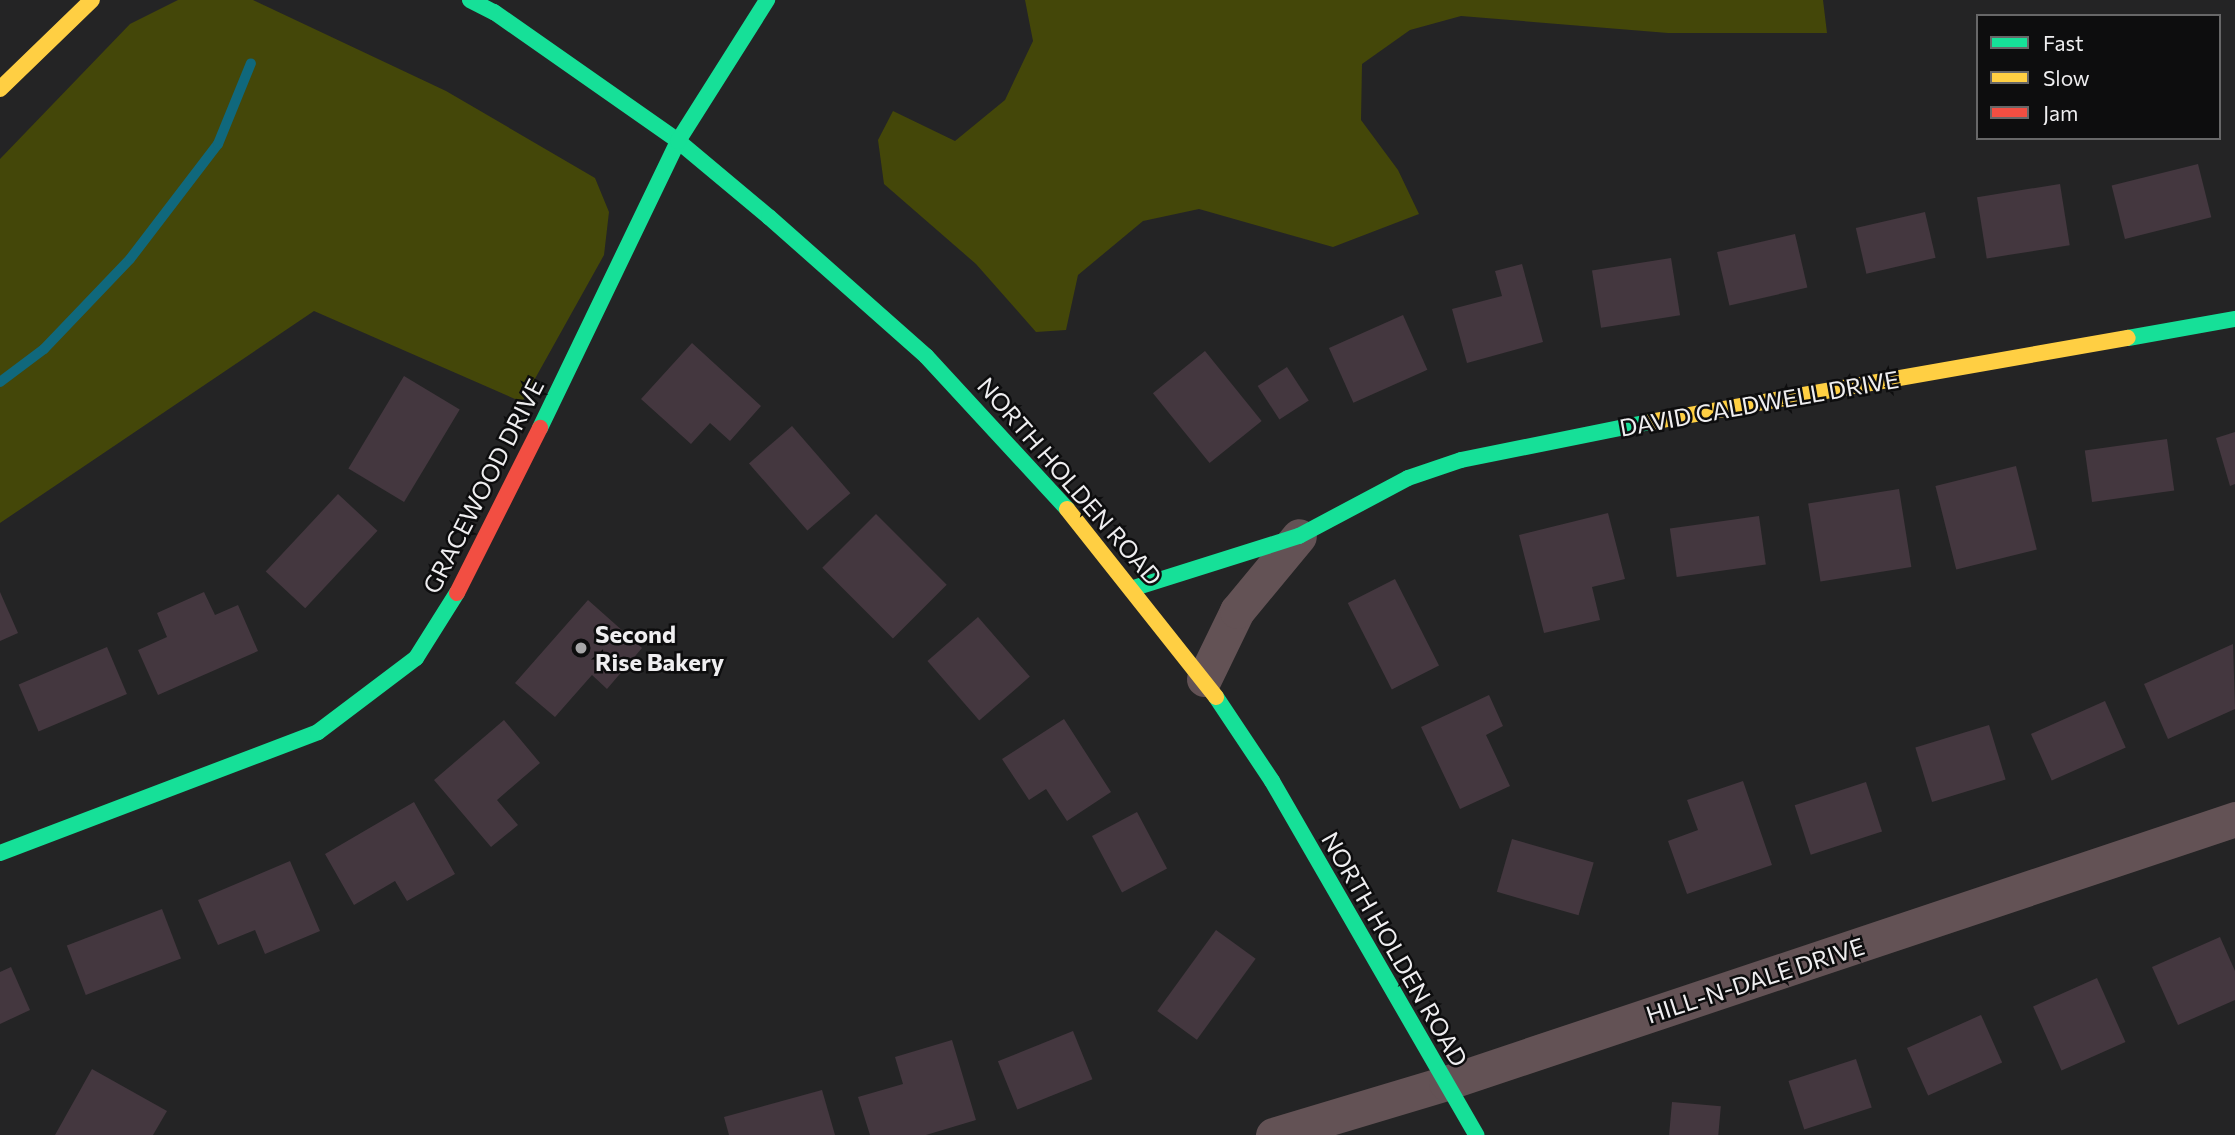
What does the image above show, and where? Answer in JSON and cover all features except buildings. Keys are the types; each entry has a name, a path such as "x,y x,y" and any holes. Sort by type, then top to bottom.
{"main road":[{"path":"0,89 92,0"},
{"name":"NORTH HOLDEN ROAD","path":"470,0 494,12 678,141 926,356 1039,475 1134,587 1204,679 1272,781 1476,1135"},
{"name":"GRACEWOOD DRIVE","path":"0,853 318,732 416,657 470,573 678,141 767,0"},
{"name":"DAVID CALDWELL DRIVE","path":"1134,587 1300,536 1386,489 1461,460 1575,435 2235,319"}],"street":[{"name":"DAVID CALDWELL DRIVE","path":"1204,679 1237,611 1300,536"},
{"name":"HILL-N-DALE DRIVE","path":"1273,1135 1446,1083 2235,819"}],"shaded area":[{"path":"178,0 253,0 446,91 595,178 609,212 604,255 522,402 314,311 0,523 0,159 130,24"},
{"path":"1025,0 1823,0 1827,33 1668,33 1461,16 1410,30 1362,64 1361,120 1398,170 1419,214 1333,247 1199,209 1143,221 1078,275 1066,330 1036,332 976,264 884,184 878,140 893,111 955,141 1005,100 1033,41"}],"waterway":[{"path":"0,382 44,349 130,259 218,144 251,63"}],"traffic: fast":[{"path":"470,0 494,12 678,141 769,217 926,356 1067,509"},
{"path":"540,428 678,141 767,0"},
{"path":"2128,338 2235,319"},
{"path":"1134,588 1299,536 1408,478 1461,460 1650,422"},
{"path":"0,853 318,732 416,658 457,593"},
{"path":"1216,697 1272,781 1476,1135"}],"traffic: slow":[{"path":"0,89 92,0"},
{"path":"1650,422 2128,338"},
{"path":"1067,509 1216,697"}],"traffic: jam":[{"path":"457,593 540,428"}],"place":[{"name":"Second Rise Bakery","path":"581,648"}]}
